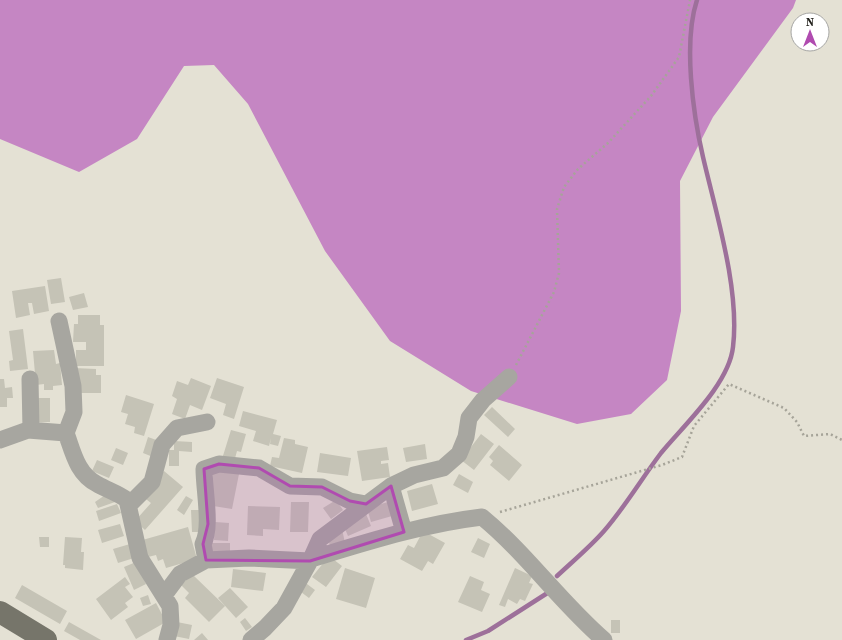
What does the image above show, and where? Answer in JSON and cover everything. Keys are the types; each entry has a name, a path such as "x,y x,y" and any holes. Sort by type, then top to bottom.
{"main road":[{"path":"0,612 46,640"}],"street":[{"path":"59,321 73,386 74,412 66,433 78,468 96,484 118,493 127,500 140,558 164,594 170,606 171,625 167,640"},
{"path":"251,640 284,608 320,539 391,486 414,475 443,468 459,454 466,437 469,418 484,400 509,377"},
{"path":"30,379 31,430"},
{"path":"129,505 152,482 162,445 177,428 207,422"},
{"path":"0,440 31,430 66,433"},
{"path":"206,560 203,544 206,537 208,524 204,469 219,464 259,468 290,486 322,487 350,501 366,504"},
{"path":"391,486 404,532"},
{"path":"164,594 180,574 206,560 249,558 310,560 404,532 455,520 482,517 507,538 564,602 604,640"}],"path":[{"path":"509,377 554,292 559,273 557,209 564,187 578,169 608,143 651,96 678,57 690,0"},
{"path":"482,517 655,467 682,457 694,426 729,384 784,408 797,422 804,436 830,434 842,440"}],"highlighted area":[{"path":"219,464 259,468 290,486 322,487 350,501 366,504 391,486 404,532 310,561 206,560 203,544 208,524 204,469"}],"shaded area":[{"path":"0,0 796,0 793,8 713,117 680,181 681,311 667,380 631,414 577,424 471,391 390,341 325,251 248,104 214,65 184,66 137,139 79,172 0,139"}],"building":[{"path":"61,278 65,302 51,304 47,280"},
{"path":"45,286 49,311 34,314 32,303 28,303 30,315 16,318 12,291"},
{"path":"84,293 88,307 73,310 69,297"},
{"path":"78,315 100,315 100,325 104,325 104,366 76,366 76,350 86,350 86,342 73,342 74,324 78,324"},
{"path":"23,329 28,369 10,371 9,361 13,360 9,331"},
{"path":"54,350 56,364 60,363 62,385 53,386 53,390 44,390 44,384 36,385 33,351"},
{"path":"74,368 96,369 96,375 101,375 101,393 80,393"},
{"path":"191,378 211,386 202,410 190,405 185,419 172,414 177,399 172,396 177,381 188,385"},
{"path":"217,378 244,387 234,419 223,415 226,404 210,398"},
{"path":"0,379 4,379 5,388 12,387 13,398 7,398 7,407 0,407"},
{"path":"126,395 154,404 144,436 134,433 135,427 125,424 128,414 121,412"},
{"path":"35,398 50,398 50,422 35,422"},
{"path":"492,407 515,429 508,437 484,415"},
{"path":"243,411 277,420 273,434 281,436 278,446 270,444 271,438 269,446 253,441 256,431 239,426"},
{"path":"231,430 246,434 241,452 237,451 234,462 222,459"},
{"path":"481,434 494,444 474,470 461,460"},
{"path":"148,437 159,441 153,457 143,453"},
{"path":"284,438 295,440 295,444 308,447 302,473 270,466 272,457 279,458"},
{"path":"174,441 192,442 192,452 179,451 179,466 169,466 169,450 174,450"},
{"path":"425,444 427,459 406,462 403,448"},
{"path":"499,445 522,465 509,481 490,465 493,461 489,457"},
{"path":"387,447 389,460 381,461 381,464 388,463 390,477 362,481 357,451"},
{"path":"116,448 128,453 123,465 111,460"},
{"path":"320,453 351,458 348,476 317,472"},
{"path":"97,460 114,467 109,478 92,471"},
{"path":"214,469 239,474 232,509 207,505"},
{"path":"164,471 183,487 145,530 135,521 151,503 142,496"},
{"path":"459,474 473,482 468,493 453,485"},
{"path":"432,484 438,504 412,511 407,491"},
{"path":"108,493 115,502 98,508 95,502"},
{"path":"186,496 193,500 184,515 177,510"},
{"path":"336,500 343,510 331,519 323,508"},
{"path":"291,502 309,502 308,532 290,532"},
{"path":"388,502 392,516 371,522 367,508"},
{"path":"117,504 121,513 99,521 96,511"},
{"path":"248,506 280,507 279,530 263,529 263,536 247,535"},
{"path":"191,510 202,510 202,532 192,532"},
{"path":"366,514 371,526 348,536 343,524"},
{"path":"215,522 229,523 228,541 214,540"},
{"path":"120,524 124,536 102,543 98,530"},
{"path":"188,527 197,559 166,568 163,559 158,561 156,555 144,558 139,541"},
{"path":"342,529 345,543 330,547 328,536"},
{"path":"423,531 445,543 433,564 428,561 422,571 400,559 408,545 414,548"},
{"path":"39,537 49,537 49,547 40,547"},
{"path":"65,537 82,538 81,552 84,552 83,570 65,568 65,565 63,565"},
{"path":"478,538 490,544 484,558 471,552"},
{"path":"209,543 230,543 230,556 209,556"},
{"path":"130,544 134,558 118,563 113,549"},
{"path":"329,556 342,566 326,587 312,577"},
{"path":"136,562 146,584 134,590 124,567"},
{"path":"345,568 375,578 366,608 336,599"},
{"path":"515,568 532,576 529,583 533,584 525,601 520,599 517,604 508,599 505,607 499,605"},
{"path":"233,569 266,573 263,591 231,587"},
{"path":"192,574 225,606 209,622 185,598 189,593 181,585"},
{"path":"470,576 484,582 481,590 490,594 482,612 458,602"},
{"path":"125,577 130,584 125,587 133,597 125,603 128,607 111,620 96,599"},
{"path":"303,581 315,590 309,598 297,589"},
{"path":"22,585 67,611 60,624 15,598"},
{"path":"230,588 248,607 236,618 218,598"},
{"path":"148,595 151,604 143,606 140,598"},
{"path":"156,603 166,622 136,639 125,620"},
{"path":"245,618 252,627 246,631 240,622"},
{"path":"611,620 620,620 620,633 611,633"},
{"path":"69,622 101,640 80,640 64,631"},
{"path":"177,622 192,625 189,639 174,636"},
{"path":"202,633 208,640 194,640"}],"waterway":[{"path":"557,576 593,543 612,522 661,453 693,417 715,389 730,361 733,347 734,325 730,277 726,252 699,140 693,100 690,57 693,17 697,0"},
{"path":"466,640 488,631 549,592"}]}
